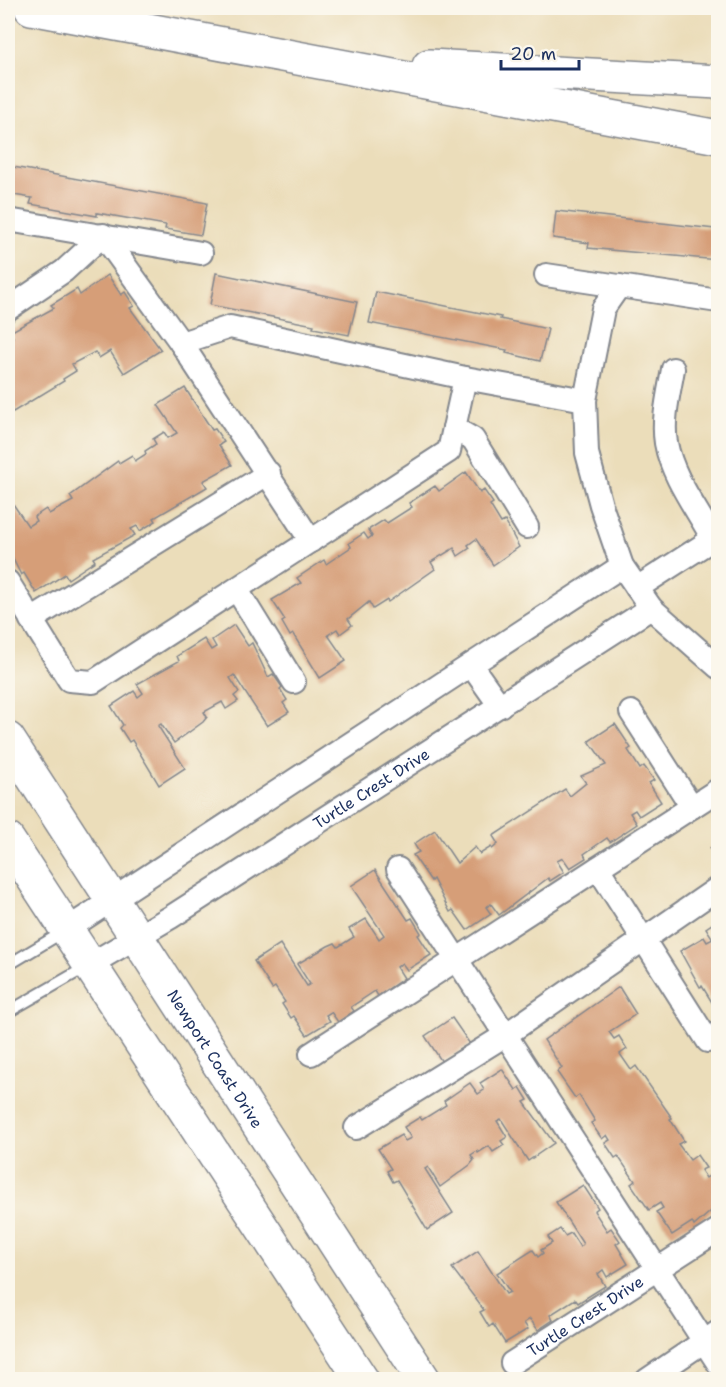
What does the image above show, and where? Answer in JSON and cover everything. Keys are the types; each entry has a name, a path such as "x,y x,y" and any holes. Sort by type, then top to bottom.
{"main road":[{"path":"31,8 718,137"},
{"path":"293,58 718,82"},
{"name":"Newport Coast Drive","path":"8,739 114,898 424,1380"},
{"path":"8,840 362,1380"}],"street":[{"path":"8,220 201,253"},
{"path":"8,309 64,271 103,236"},
{"path":"103,236 181,343 269,473 311,541"},
{"path":"546,275 718,301"},
{"path":"619,286 603,309 585,400 587,453 601,505 622,566 651,609 718,667"},
{"path":"181,343 230,327 465,378 585,400"},
{"path":"637,588 716,542 673,467 666,442 666,410 673,369"},
{"path":"8,582 69,680 93,682 449,451 465,378"},
{"path":"454,428 473,439 527,527"},
{"path":"31,620 269,473"},
{"path":"66,930 622,566"},
{"path":"237,590 294,681"},
{"name":"Turtle Crest Drive","path":"89,965 171,917 651,609"},
{"path":"471,665 500,706"},
{"path":"631,712 692,807"},
{"path":"311,1054 718,790"},
{"path":"598,868 708,1041"},
{"name":"Turtle Crest Drive","path":"398,869 504,1036 658,1269 712,1337 718,1363"},
{"path":"356,1128 504,1036 718,888"},
{"name":"Turtle Crest Drive","path":"512,1363 718,1230"},
{"path":"647,1380 712,1337"}],"lane":[{"path":"8,965 66,930"},
{"path":"8,1012 89,965"}],"building":[{"path":"8,166 207,203 201,235 165,229 166,225 30,204 32,198 8,194"},
{"path":"556,211 715,229 718,231 718,260 588,248 589,243 553,238"},
{"path":"216,273 357,302 349,335 313,328 314,325 210,305"},
{"path":"108,275 121,295 125,292 134,306 130,308 161,350 124,373 110,351 99,358 95,352 72,364 76,371 63,379 64,381 13,412 8,406 8,341 13,337 10,332 54,308 51,305 77,289 80,295"},
{"path":"376,292 501,317 500,319 548,329 540,361 506,353 507,350 369,323"},
{"path":"185,388 212,430 215,429 224,442 219,445 232,465 203,481 207,487 154,518 156,521 140,531 137,526 131,529 135,535 93,558 95,561 68,579 65,574 36,593 24,573 21,575 8,549 8,504 11,501 28,526 36,521 34,517 46,509 49,514 73,501 70,496 118,461 119,463 132,455 135,461 146,454 145,451 156,444 153,439 164,432 168,438 177,433 158,405"},
{"path":"466,472 480,493 484,490 493,503 490,505 501,523 505,521 519,547 493,565 476,539 468,545 470,548 458,556 454,548 431,562 435,569 388,602 387,600 373,609 369,602 348,619 352,625 340,634 337,629 328,635 346,661 320,678 293,634 290,636 282,622 285,620 272,600 301,583 297,578 324,560 326,564 351,547 349,543 364,533 368,539 372,536 368,530 384,520 387,523 412,507 409,503 435,486 439,491"},
{"path":"234,625 248,646 252,643 268,677 273,674 282,687 280,689 287,700 283,703 289,712 267,726 234,675 230,678 239,692 234,696 238,701 226,709 222,702 204,712 207,717 203,722 174,743 161,724 158,726 185,768 159,785 132,740 129,742 120,728 123,725 111,706 134,691 138,697 143,693 137,684 179,661 177,656 204,639 211,650 216,647 212,640"},
{"path":"615,724 631,748 628,750 640,769 644,766 654,780 649,783 661,802 639,816 635,810 630,813 637,824 610,842 607,838 584,854 586,858 570,868 563,858 557,861 564,872 550,881 548,878 499,915 491,904 486,907 491,914 467,930 453,910 450,912 433,879 431,881 413,855 419,852 414,844 435,830 457,863 475,847 480,854 491,847 492,849 498,844 493,836 565,789 570,796 586,783 581,776 606,765 589,741"},
{"path":"718,842 718,862 710,848"},
{"path":"375,870 408,920 412,918 421,933 418,935 431,955 407,970 402,963 397,967 404,978 378,996 375,991 351,1007 354,1011 338,1022 331,1012 326,1015 330,1021 307,1035 294,1016 291,1018 282,1004 285,1002 275,987 272,989 254,961 280,944 307,986 310,984 297,964 328,946 335,943 338,947 354,937 349,929 366,919 379,939 384,935 351,886"},
{"path":"718,920 718,1012 702,986 700,987 680,951 704,937 707,942 713,939 706,928"},
{"path":"619,987 636,1014 609,1032 614,1039 619,1036 627,1049 620,1054 631,1070 636,1066 672,1118 670,1119 684,1141 678,1144 690,1160 697,1155 706,1168 701,1170 706,1178 718,1170 718,1205 694,1226 692,1222 672,1235 656,1212 663,1208 660,1203 649,1210 631,1184 635,1181 618,1156 615,1158 605,1143 610,1140 607,1135 602,1139 591,1123 595,1121 579,1095 575,1098 557,1072 562,1068 544,1040"},
{"path":"452,1018 470,1044 442,1062 425,1036"},
{"path":"502,1069 516,1090 520,1087 528,1100 524,1102 554,1143 528,1161 501,1119 497,1121 507,1137 501,1141 504,1145 493,1152 489,1146 478,1153 477,1151 471,1155 474,1160 470,1165 440,1187 428,1167 425,1169 453,1213 427,1230 397,1180 393,1182 387,1171 391,1169 378,1149 401,1135 405,1141 411,1138 404,1127 420,1117 422,1120 446,1105 444,1101 470,1083 478,1094 484,1090 480,1083"},
{"path":"583,1185 598,1208 594,1211 607,1231 611,1228 620,1241 616,1244 628,1264 607,1277 603,1270 598,1274 605,1286 578,1303 575,1299 550,1315 553,1320 538,1330 530,1319 524,1323 528,1329 505,1343 493,1324 489,1327 480,1312 484,1310 452,1268 478,1251 506,1294 510,1292 497,1273 533,1250 538,1257 543,1253 541,1250 552,1243 548,1237 560,1229 565,1236 571,1233 580,1247 583,1244 556,1202"}]}
